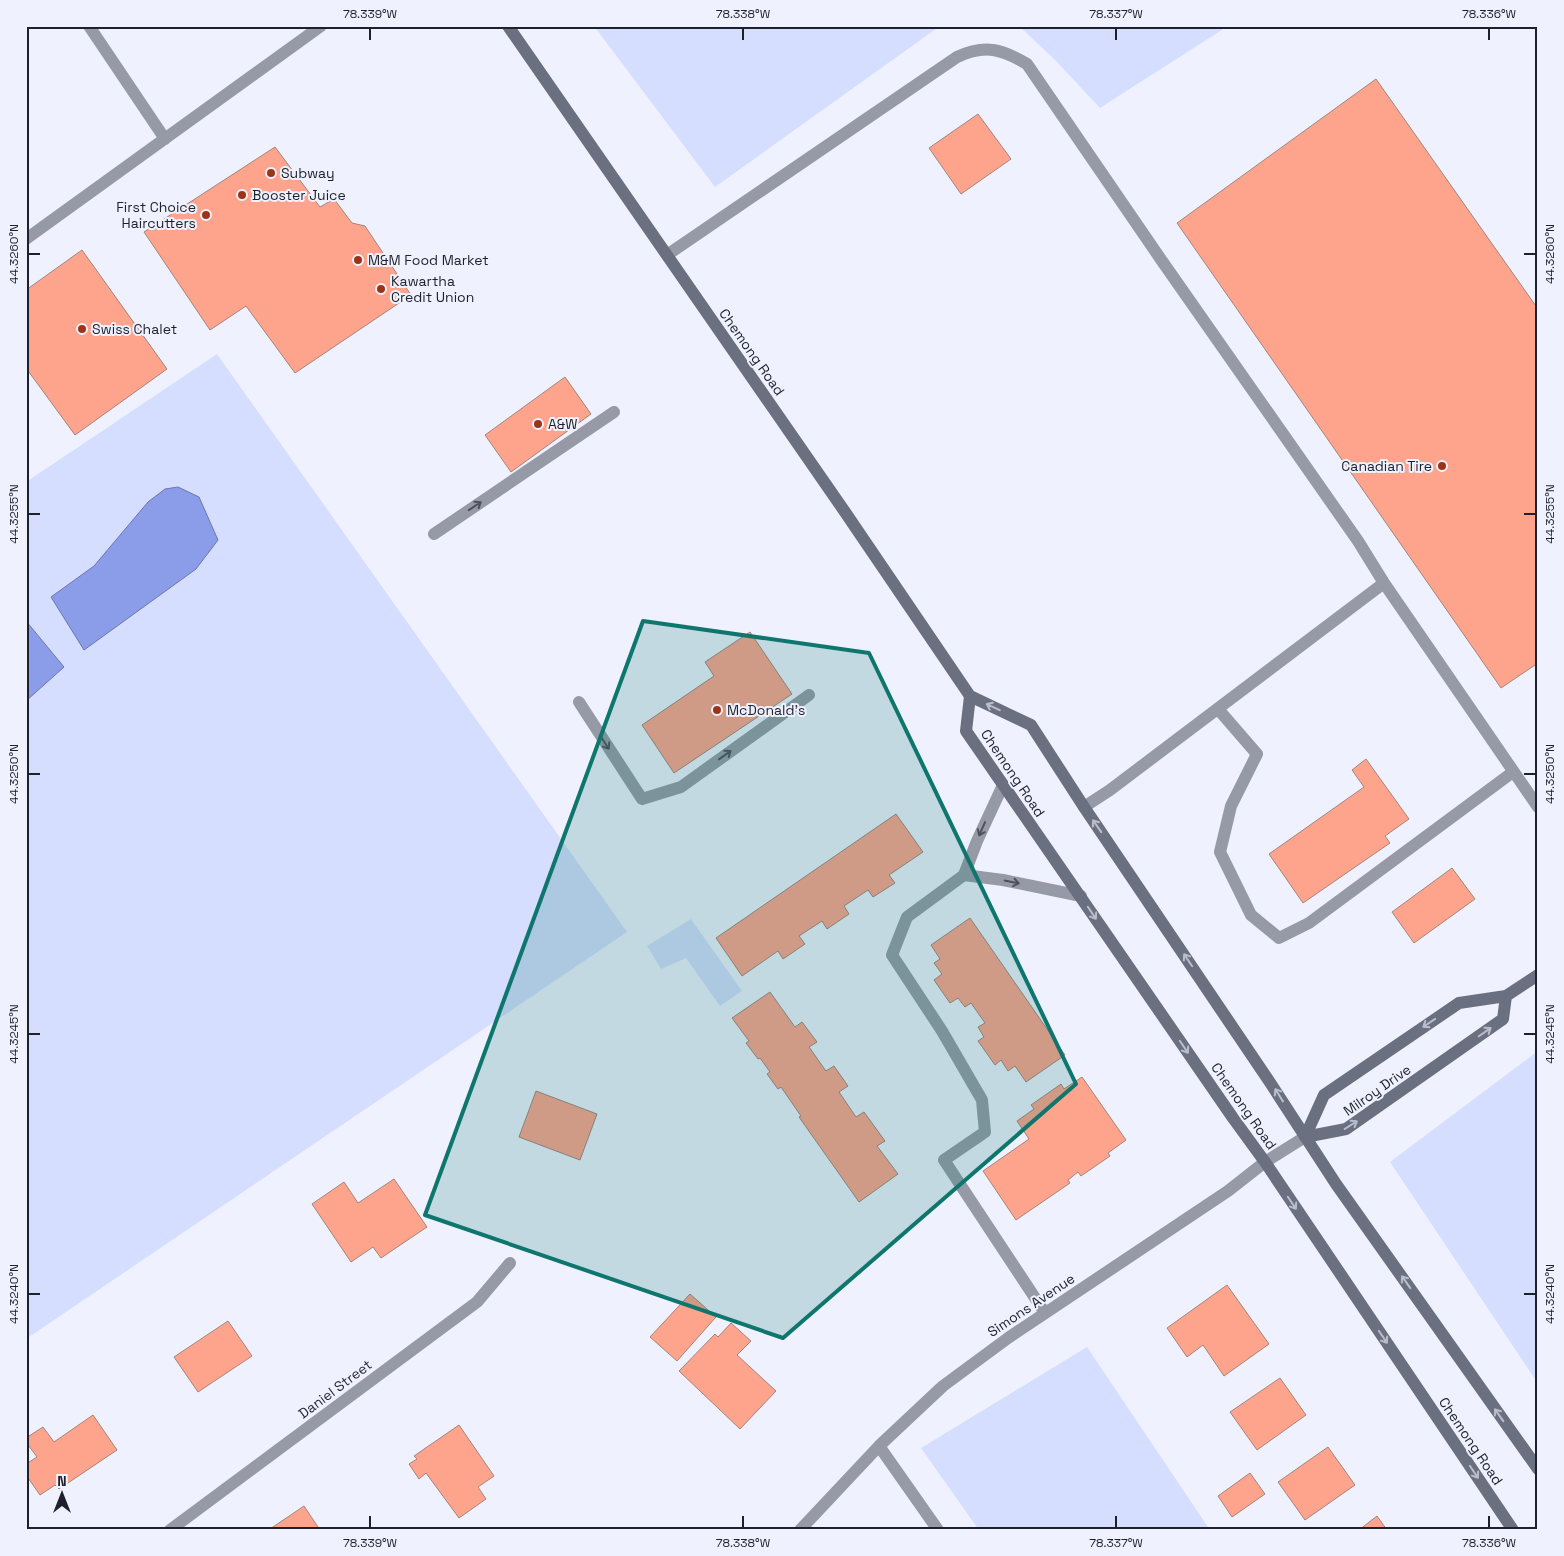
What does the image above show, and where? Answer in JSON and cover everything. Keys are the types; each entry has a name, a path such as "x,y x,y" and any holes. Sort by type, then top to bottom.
{"main road":[{"name":"Chemong Road","path":"508,26 970,696 1031,725 1084,808 1271,1084 1336,1184 1538,1469"},
{"name":"Chemong Road","path":"970,696 966,731 1265,1162 1513,1530"},
{"name":"Milroy Drive","path":"1305,1136 1324,1095 1459,1003 1506,996 1538,975"},
{"name":"Milroy Drive","path":"1305,1136 1346,1129 1503,1019 1506,996"}],"street":[{"path":"89,26 165,138"},
{"path":"26,239 321,26"},
{"path":"667,255 957,57 970,51 992,50 1010,54 1027,64 1358,541 1384,584 1538,807"},
{"path":"434,534 614,412"},
{"path":"1084,808 1384,584"},
{"path":"579,702 642,799 681,787 809,695"},
{"path":"1218,709 1257,754 1232,806 1220,852 1251,915 1279,938 1310,923 1513,772"},
{"path":"1003,785 964,874 907,917 892,955 942,1031 982,1100 985,1132 944,1160 1044,1313"},
{"path":"964,874 1081,896"},
{"name":"Simons Avenue","path":"800,1530 879,1446 943,1386 1044,1313 1228,1191 1265,1162 1305,1136"},
{"name":"Daniel Street","path":"170,1530 477,1302 510,1263"},
{"path":"879,1446 938,1530"}],"highlighted area":[{"path":"643,621 869,653 1076,1084 783,1338 425,1215"}],"shaded area":[{"path":"594,26 940,26 715,187"},
{"path":"1019,26 1228,26 1100,108 1055,60"},
{"path":"217,354 627,932 26,1339 26,701 64,667 26,621 26,482","holes":["199,497 51,597 94,566 148,502"]},
{"path":"691,919 742,991 720,1006 686,958 661,969 647,946"},
{"path":"1538,1051 1538,1382 1537,1382 1390,1162"},
{"path":"1087,1347 1210,1530 979,1530 921,1448"}],"water":[{"path":"178,487 199,497 218,540 196,569 84,650 51,597 94,566 148,502 165,489"},
{"path":"26,621 64,667 26,701"}],"building":[{"name":"Canadian Tire","path":"1376,79 1538,309 1538,663 1501,688 1177,223"},
{"path":"978,114 1011,159 961,194 929,148"},
{"path":"275,147 320,207 334,199 352,223 365,226 411,295 295,373 246,306 210,330 144,232"},
{"name":"Swiss Chalet","path":"82,250 167,369 75,435 26,368 26,290"},
{"name":"A&W","path":"565,377 591,414 511,472 485,435"},
{"name":"McDonald's","path":"750,632 792,694 674,773 642,725 714,676 705,662"},
{"path":"1366,759 1409,819 1385,836 1390,843 1303,903 1269,854 1364,787 1352,770"},
{"path":"896,814 923,852 889,875 895,883 873,897 868,890 844,906 849,914 827,929 822,921 799,936 805,944 783,959 778,951 742,976 716,938"},
{"path":"1452,868 1475,899 1414,943 1392,912"},
{"path":"970,918 1065,1055 1026,1082 1015,1066 1008,1071 1001,1060 995,1065 978,1041 984,1037 978,1027 985,1023 971,1003 965,1007 958,998 950,1003 934,980 942,974 934,963 940,959 931,945"},
{"path":"770,992 795,1027 802,1022 817,1042 809,1047 826,1071 834,1066 848,1086 839,1092 856,1117 864,1112 885,1141 877,1146 898,1174 859,1202 799,1117 801,1116 781,1087 778,1089 767,1074 770,1072 746,1043 749,1041 732,1018"},
{"path":"1082,1077 1126,1140 1108,1153 1110,1156 1081,1176 1078,1172 1068,1180 1070,1183 1016,1220 983,1171 1029,1139 1017,1121 1034,1109 1031,1105 1061,1084 1064,1089"},
{"path":"536,1091 597,1114 580,1160 519,1137"},
{"path":"394,1179 427,1227 381,1258 373,1247 351,1262 312,1204 344,1182 358,1203"},
{"path":"1227,1285 1269,1344 1224,1376 1203,1345 1187,1357 1167,1328"},
{"path":"690,1294 716,1317 677,1361 650,1337"},
{"path":"228,1321 252,1356 198,1392 174,1357"},
{"path":"731,1323 751,1341 737,1355 776,1391 740,1429 679,1371 715,1334 718,1337"},
{"path":"1280,1378 1306,1415 1257,1450 1230,1412"},
{"path":"93,1415 117,1450 59,1489 55,1485 40,1495 26,1475 26,1464 37,1457 26,1442 26,1438 43,1427 54,1442"},
{"path":"459,1425 494,1476 478,1487 486,1499 459,1518 426,1473 419,1479 409,1464 417,1459 414,1456"},
{"path":"1328,1447 1355,1485 1305,1520 1278,1482"},
{"path":"1250,1473 1265,1494 1232,1517 1218,1496"},
{"path":"304,1506 320,1530 270,1529"},
{"path":"1377,1516 1387,1530 1359,1530"}],"place":[{"name":"Subway","path":"271,173"},
{"name":"Booster Juice","path":"242,195"},
{"name":"First Choice Haircutters","path":"206,215"},
{"name":"M&M Food Market","path":"358,260"},
{"name":"Kawartha Credit Union","path":"381,289"},
{"name":"Swiss Chalet","path":"82,329"},
{"name":"A&W","path":"538,424"},
{"name":"Canadian Tire","path":"1442,466"},
{"name":"McDonald's","path":"717,710"}]}
